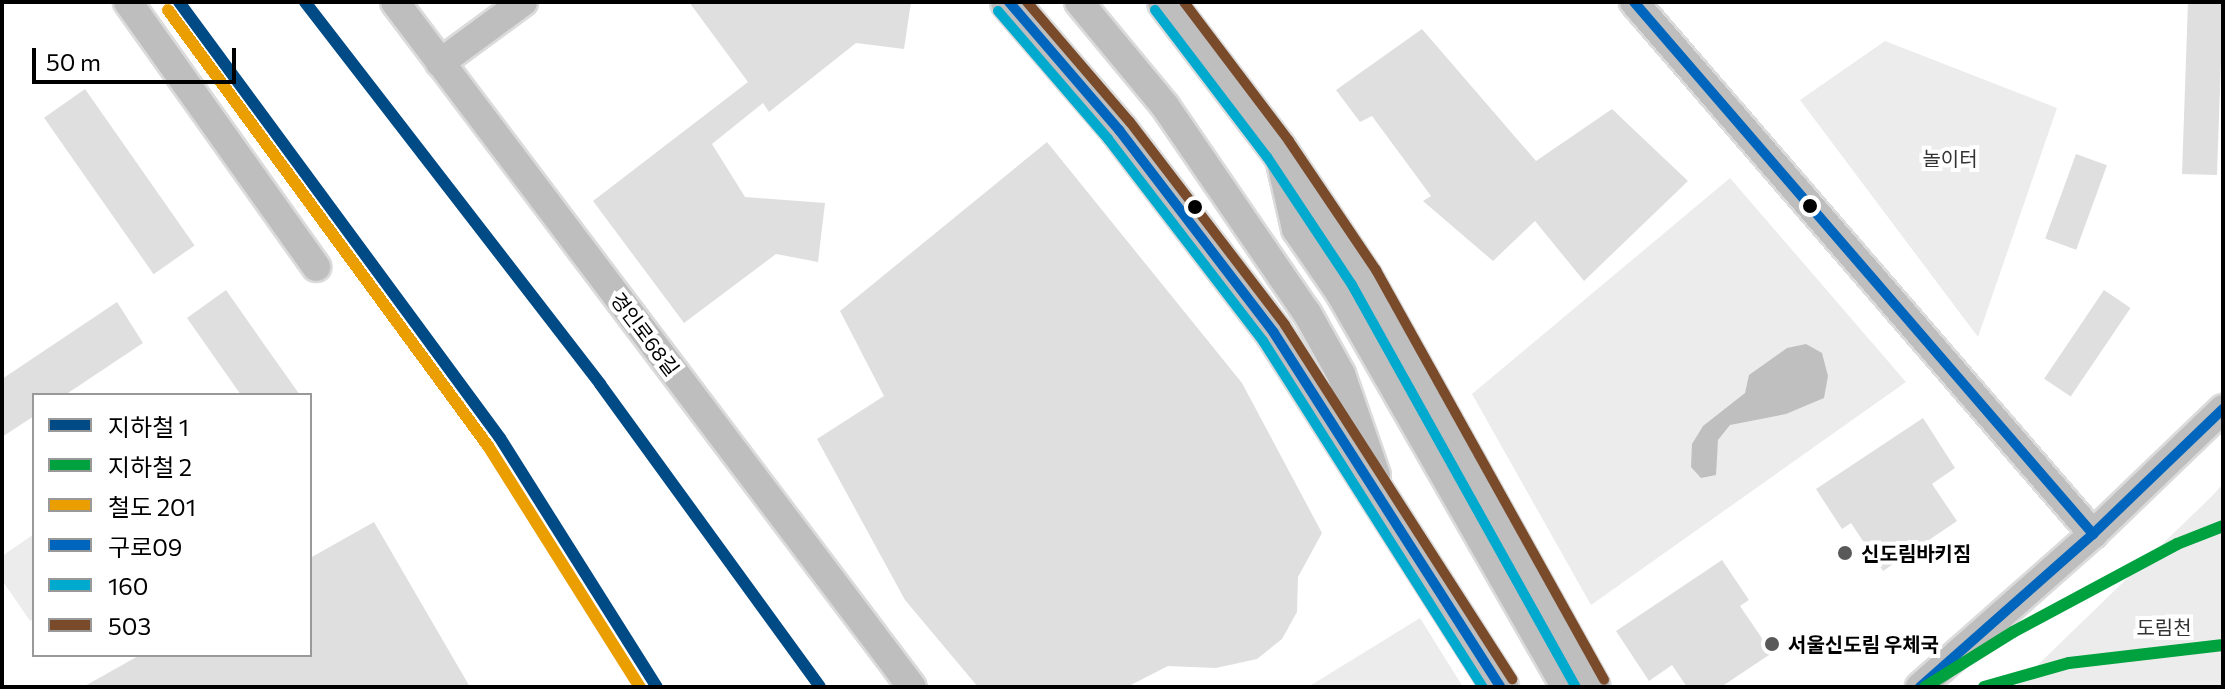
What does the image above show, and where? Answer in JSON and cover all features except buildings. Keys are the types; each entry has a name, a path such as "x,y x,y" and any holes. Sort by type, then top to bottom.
{"main road":[{"path":"1009,2 1119,130 1274,333 1500,687"},
{"path":"1166,2 1278,149 1364,278 1592,687"}],"street":[{"path":"128,2 316,267"},
{"name":"경인로68길","path":"395,2 912,687"},
{"path":"440,63 523,2"},
{"path":"1079,2 1165,106 1307,313 1341,374 1389,512"},
{"path":"1634,2 2093,534"},
{"path":"1278,149 1296,229 1340,293 1566,687"},
{"path":"1920,687 2093,534 2223,409"}],"green space":[{"name":"놀이터","path":"1885,41 2057,108 1978,337 1800,100"},
{"path":"1730,178 1906,382 1591,605 1472,394"},
{"name":"도림천","path":"2223,484 2223,687 2015,687 2211,497"},
{"path":"32,535 30,621 2,580 2,556"},
{"path":"1420,618 1463,687 1308,687"}],"shaded area":[{"path":"1806,344 1822,353 1828,376 1824,398 1786,414 1730,425 1718,440 1716,475 1701,478 1691,467 1692,444 1703,426 1745,393 1749,375 1787,348"}],"metro line":[{"name":"1","path":"179,2 500,438 657,687"},
{"name":"1","path":"305,2 600,384 820,687"},
{"name":"2","path":"1925,687 2013,632 2177,544 2223,526"},
{"name":"2","path":"1984,687 2069,663 2223,645"}],"rail line":[{"name":"201","path":"168,10 488,446 640,687"}],"transit line":[{"name":"구로09","path":"1009,2 1119,130 1274,333 1500,687"},
{"name":"503","path":"1027,2 1130,122 1285,325 1512,679"},
{"name":"503","path":"1184,2 1289,141 1376,270 1604,680"},
{"name":"구로09","path":"1634,2 2093,534"},
{"name":"160","path":"1155,10 1267,157 1352,285 1576,687"},
{"name":"160","path":"998,11 1108,139 1263,341 1483,687"},
{"name":"구로09","path":"1920,687 2093,534 2223,409"}],"place":[{"name":"신도림바키짐","path":"1845,553"},
{"name":"서울신도림 우체국","path":"1772,644"}]}
